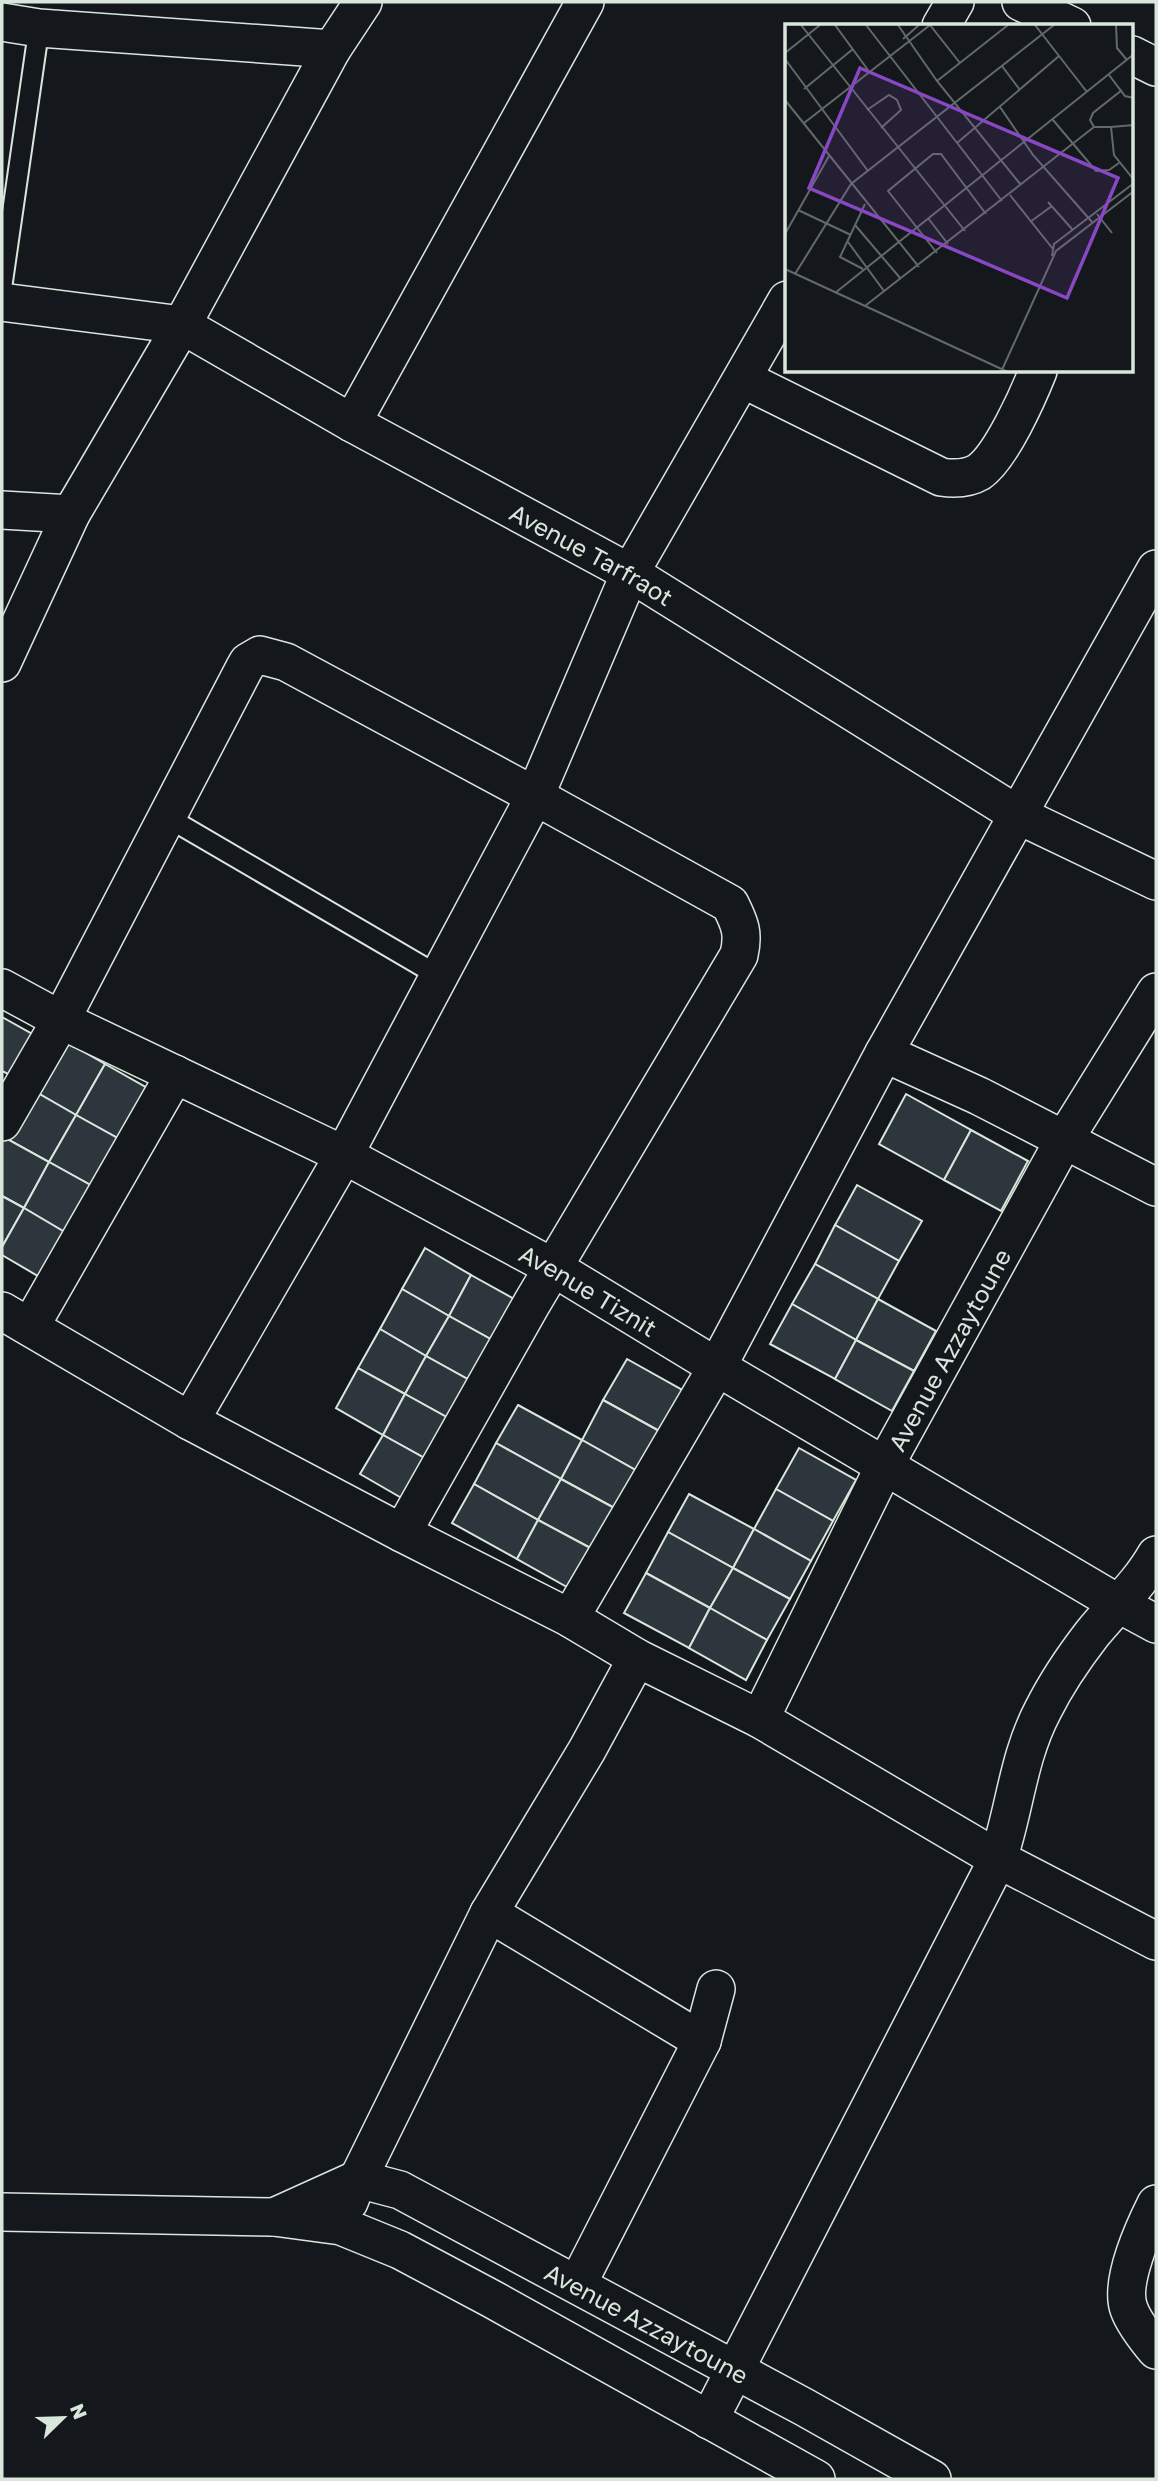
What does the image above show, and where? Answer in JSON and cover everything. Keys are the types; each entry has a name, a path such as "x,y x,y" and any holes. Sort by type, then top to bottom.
{"street":[{"path":"2,663 71,514 182,325 332,50 363,2"},
{"path":"352,423 585,2"},
{"path":"942,24 955,2"},
{"path":"1021,2 1068,24"},
{"path":"2,22 40,28 332,50"},
{"path":"1134,56 1156,67"},
{"name":"Avenue Tarfraot","path":"2,302 182,325 352,423 630,573 1020,816 1156,881"},
{"path":"190,1421 344,1155 535,796 630,573 785,304"},
{"path":"743,379 941,477 954,480 969,476 988,464 1020,411 1037,373"},
{"path":"2,510 71,514"},
{"path":"570,1618 717,1367 884,1053 1020,816 1156,569"},
{"path":"2,1122 61,1020 244,669 248,662 260,655 286,662 730,904 743,937 739,955 554,1268 402,1533"},
{"name":"Avenue Tiznit","path":"2,988 61,1020 344,1155 554,1268 717,1367 1156,1624"},
{"name":"Avenue Azzaytoune","path":"760,1719 885,1465 1064,1140 1156,992"},
{"path":"884,1053 979,1096 1156,1187"},
{"path":"175,1074 16,1319 190,1421 570,1618 637,1658 760,1719 998,1859 1156,1941"},
{"path":"709,2420 998,1859 1007,1832 1016,1782 1028,1744 1043,1710 1091,1636 1148,1569 1156,1555"},
{"path":"341,2226 358,2179 489,1913 587,1750 637,1658"},
{"path":"489,1913 702,2041"},
{"path":"578,2283 702,2041 716,1989"},
{"path":"274,2217 358,2179"},
{"name":"Avenue Azzaytoune","path":"358,2179 400,2190 578,2283 932,2479"},
{"path":"1156,2204 1139,2238 1129,2275 1128,2307 1156,2350"},
{"path":"2,2212 274,2217 341,2226 400,2250 709,2420 771,2468 816,2479"},
{"path":"771,2468 804,2407"}],"lane":[{"path":"2,285 40,28"},
{"path":"167,817 439,976"}],"building":[{"path":"2,1017 34,1035 12,1076 2,1071"},
{"path":"58,1037 105,1064 76,1115 29,1088"},
{"path":"105,1064 149,1089 121,1140 76,1115"},
{"path":"29,1088 76,1115 49,1162 2,1136"},
{"path":"906,1094 971,1130 944,1180 879,1144"},
{"path":"76,1115 121,1140 94,1187 49,1162"},
{"path":"971,1130 1028,1161 1001,1211 944,1180"},
{"path":"2,1136 49,1162 24,1208 2,1196"},
{"path":"49,1162 94,1187 68,1234 24,1208"},
{"path":"857,1185 922,1221 899,1261 835,1225"},
{"path":"2,1196 24,1208 2,1247"},
{"path":"24,1208 68,1234 43,1279 2,1255 2,1247"},
{"path":"835,1225 899,1261 878,1299 815,1264"},
{"path":"425,1248 471,1275 449,1316 402,1289"},
{"path":"815,1264 878,1299 856,1340 792,1304"},
{"path":"471,1275 516,1300 494,1341 449,1316"},
{"path":"402,1289 449,1316 426,1356 380,1329"},
{"path":"878,1299 936,1331 914,1371 856,1340"},
{"path":"792,1304 856,1340 835,1379 770,1344"},
{"path":"449,1316 494,1341 471,1381 426,1356"},
{"path":"380,1329 426,1356 405,1394 358,1368"},
{"path":"856,1340 914,1371 892,1411 835,1379"},
{"path":"426,1356 471,1381 450,1419 405,1394"},
{"path":"627,1359 684,1391 661,1432 603,1400"},
{"path":"358,1368 405,1394 383,1435 336,1408"},
{"path":"405,1394 450,1419 428,1460 383,1435"},
{"path":"603,1400 661,1432 639,1472 582,1440"},
{"path":"518,1405 582,1440 561,1479 496,1443"},
{"path":"383,1435 428,1460 405,1500 360,1474"},
{"path":"582,1440 639,1472 618,1510 561,1479"},
{"path":"496,1443 561,1479 538,1520 474,1484"},
{"path":"799,1448 856,1480 833,1521 776,1489"},
{"path":"561,1479 618,1510 596,1551 538,1520"},
{"path":"474,1484 538,1520 517,1559 452,1523"},
{"path":"776,1489 833,1521 811,1561 754,1529"},
{"path":"689,1494 754,1529 733,1568 668,1532"},
{"path":"538,1520 596,1551 574,1591 517,1559"},
{"path":"754,1529 811,1561 790,1599 733,1568"},
{"path":"668,1532 733,1568 710,1608 646,1573"},
{"path":"733,1568 790,1599 767,1640 710,1608"},
{"path":"646,1573 710,1608 689,1648 624,1613"},
{"path":"710,1608 767,1640 746,1680 689,1648"}]}
